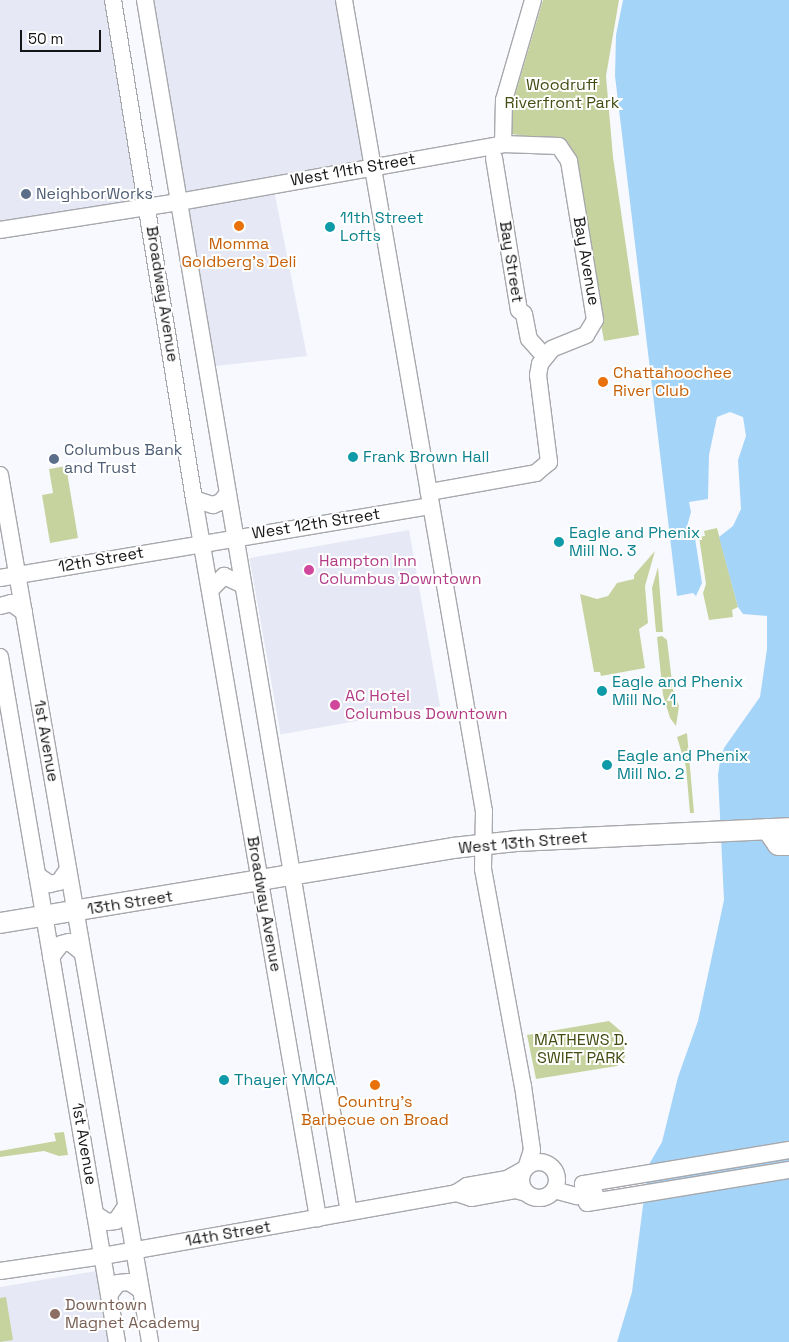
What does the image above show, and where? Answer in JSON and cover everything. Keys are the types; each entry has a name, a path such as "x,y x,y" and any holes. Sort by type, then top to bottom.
{"main road":[{"name":"West 13th Street","path":"261,883 368,861 516,841 789,828"},
{"path":"766,829 778,845 789,845"},
{"name":"13th Street","path":"0,924 261,883"}],"street":[{"name":"Broadway Avenue","path":"113,0 194,499 318,1218"},
{"name":"Broadway Avenue","path":"145,0 349,1212"},
{"path":"344,0 484,811 483,869 528,1162 520,1182 526,1193"},
{"path":"503,144 504,100 533,0"},
{"name":"West 11th Street","path":"0,230 179,202 503,144 559,146"},
{"name":"Bay Avenue","path":"545,357 561,344 586,335 595,320 569,161 559,146"},
{"name":"Bay Street","path":"494,158 519,310 524,314 529,339 545,357"},
{"name":"West 12th Street","path":"202,543 430,499 536,473 547,467 550,455 538,375 545,357"},
{"name":"1st Avenue","path":"0,475 5,537 17,575 24,612 150,1342"},
{"path":"194,499 213,505 221,502 228,493"},
{"name":"12th Street","path":"0,578 202,543"},
{"path":"210,590 224,576 243,585"},
{"path":"0,606 11,603 24,612"},
{"name":"1st Avenue","path":"0,657 117,1342"},
{"path":"37,875 50,884 59,882 68,869"},
{"path":"51,957 60,944 69,942 82,952"},
{"path":"789,1150 583,1184 587,1203 789,1170"},
{"path":"528,1162 544,1162 555,1170 557,1180 554,1190 565,1194 585,1195 789,1160"},
{"name":"14th Street","path":"0,1271 134,1251 456,1193 467,1186 507,1179 528,1162"},
{"name":"14th Street","path":"456,1193 471,1198 516,1190 538,1198 554,1190"},
{"path":"96,1214 108,1222 116,1221 126,1206"},
{"path":"109,1295 118,1284 129,1282 141,1290"}],"shaded area":[{"path":"0,0 113,0 148,207 0,230"},
{"path":"145,0 343,0 373,167 273,185 307,356 207,367"},
{"path":"409,530 440,706 281,734 249,558"},
{"name":"Downtown Magnet Academy","path":"102,1270 114,1342 0,1342 0,1287"}],"green space":[{"name":"Woodruff Riverfront Park","path":"543,0 619,0 606,76 613,157 639,335 604,341 568,142 504,133"},
{"path":"66,466 78,538 50,543 42,495 53,493 49,469"},
{"path":"717,528 738,607 732,610 733,617 709,620 703,593 706,584 699,537 705,536 704,531"},
{"path":"655,551 645,586 648,623 639,629 645,668 601,676 600,672 594,672 580,594 597,599 608,596 617,583 634,579 634,575"},
{"path":"658,567 663,632 656,632 652,588"},
{"path":"662,636 667,640 673,690 679,706 676,726 670,718 663,695 657,637"},
{"path":"687,733 694,813 690,813 686,767 677,737"},
{"name":"MATHEWS D. SWIFT PARK","path":"609,1021 623,1033 625,1057 617,1066 536,1079 527,1035"},
{"path":"64,1132 68,1155 59,1156 44,1151 0,1157 0,1151 56,1141 54,1133"},
{"path":"6,1297 13,1340 0,1342 0,1298"}],"water":[{"path":"623,0 789,0 789,1342 617,1342 632,1292 648,1166 662,1142 678,1077 698,1021 724,900 718,775 720,761 724,748 760,697 767,649 767,616 743,614 738,607 719,537 733,526 741,509 738,460 746,436 743,417 730,412 717,417 709,455 708,499 689,502 691,512 686,530 687,539 695,538 702,583 696,596 693,593 677,596 615,76 616,35"}],"place":[{"name":"NeighborWorks","path":"26,194"},
{"name":"Momma Goldberg's Deli","path":"239,226"},
{"name":"11th Street Lofts","path":"330,227"},
{"name":"Chattahoochee River Club","path":"603,382"},
{"name":"Frank Brown Hall","path":"353,457"},
{"name":"Columbus Bank and Trust","path":"54,459"},
{"name":"Eagle and Phenix Mill No. 3","path":"559,542"},
{"name":"Hampton Inn Columbus Downtown","path":"309,570"},
{"name":"Eagle and Phenix Mill No. 1","path":"602,691"},
{"name":"AC Hotel Columbus Downtown","path":"335,705"},
{"name":"Eagle and Phenix Mill No. 2","path":"607,765"},
{"name":"Thayer YMCA","path":"224,1080"},
{"name":"Country's Barbecue on Broad","path":"375,1085"},
{"name":"Downtown Magnet Academy","path":"55,1314"}]}
